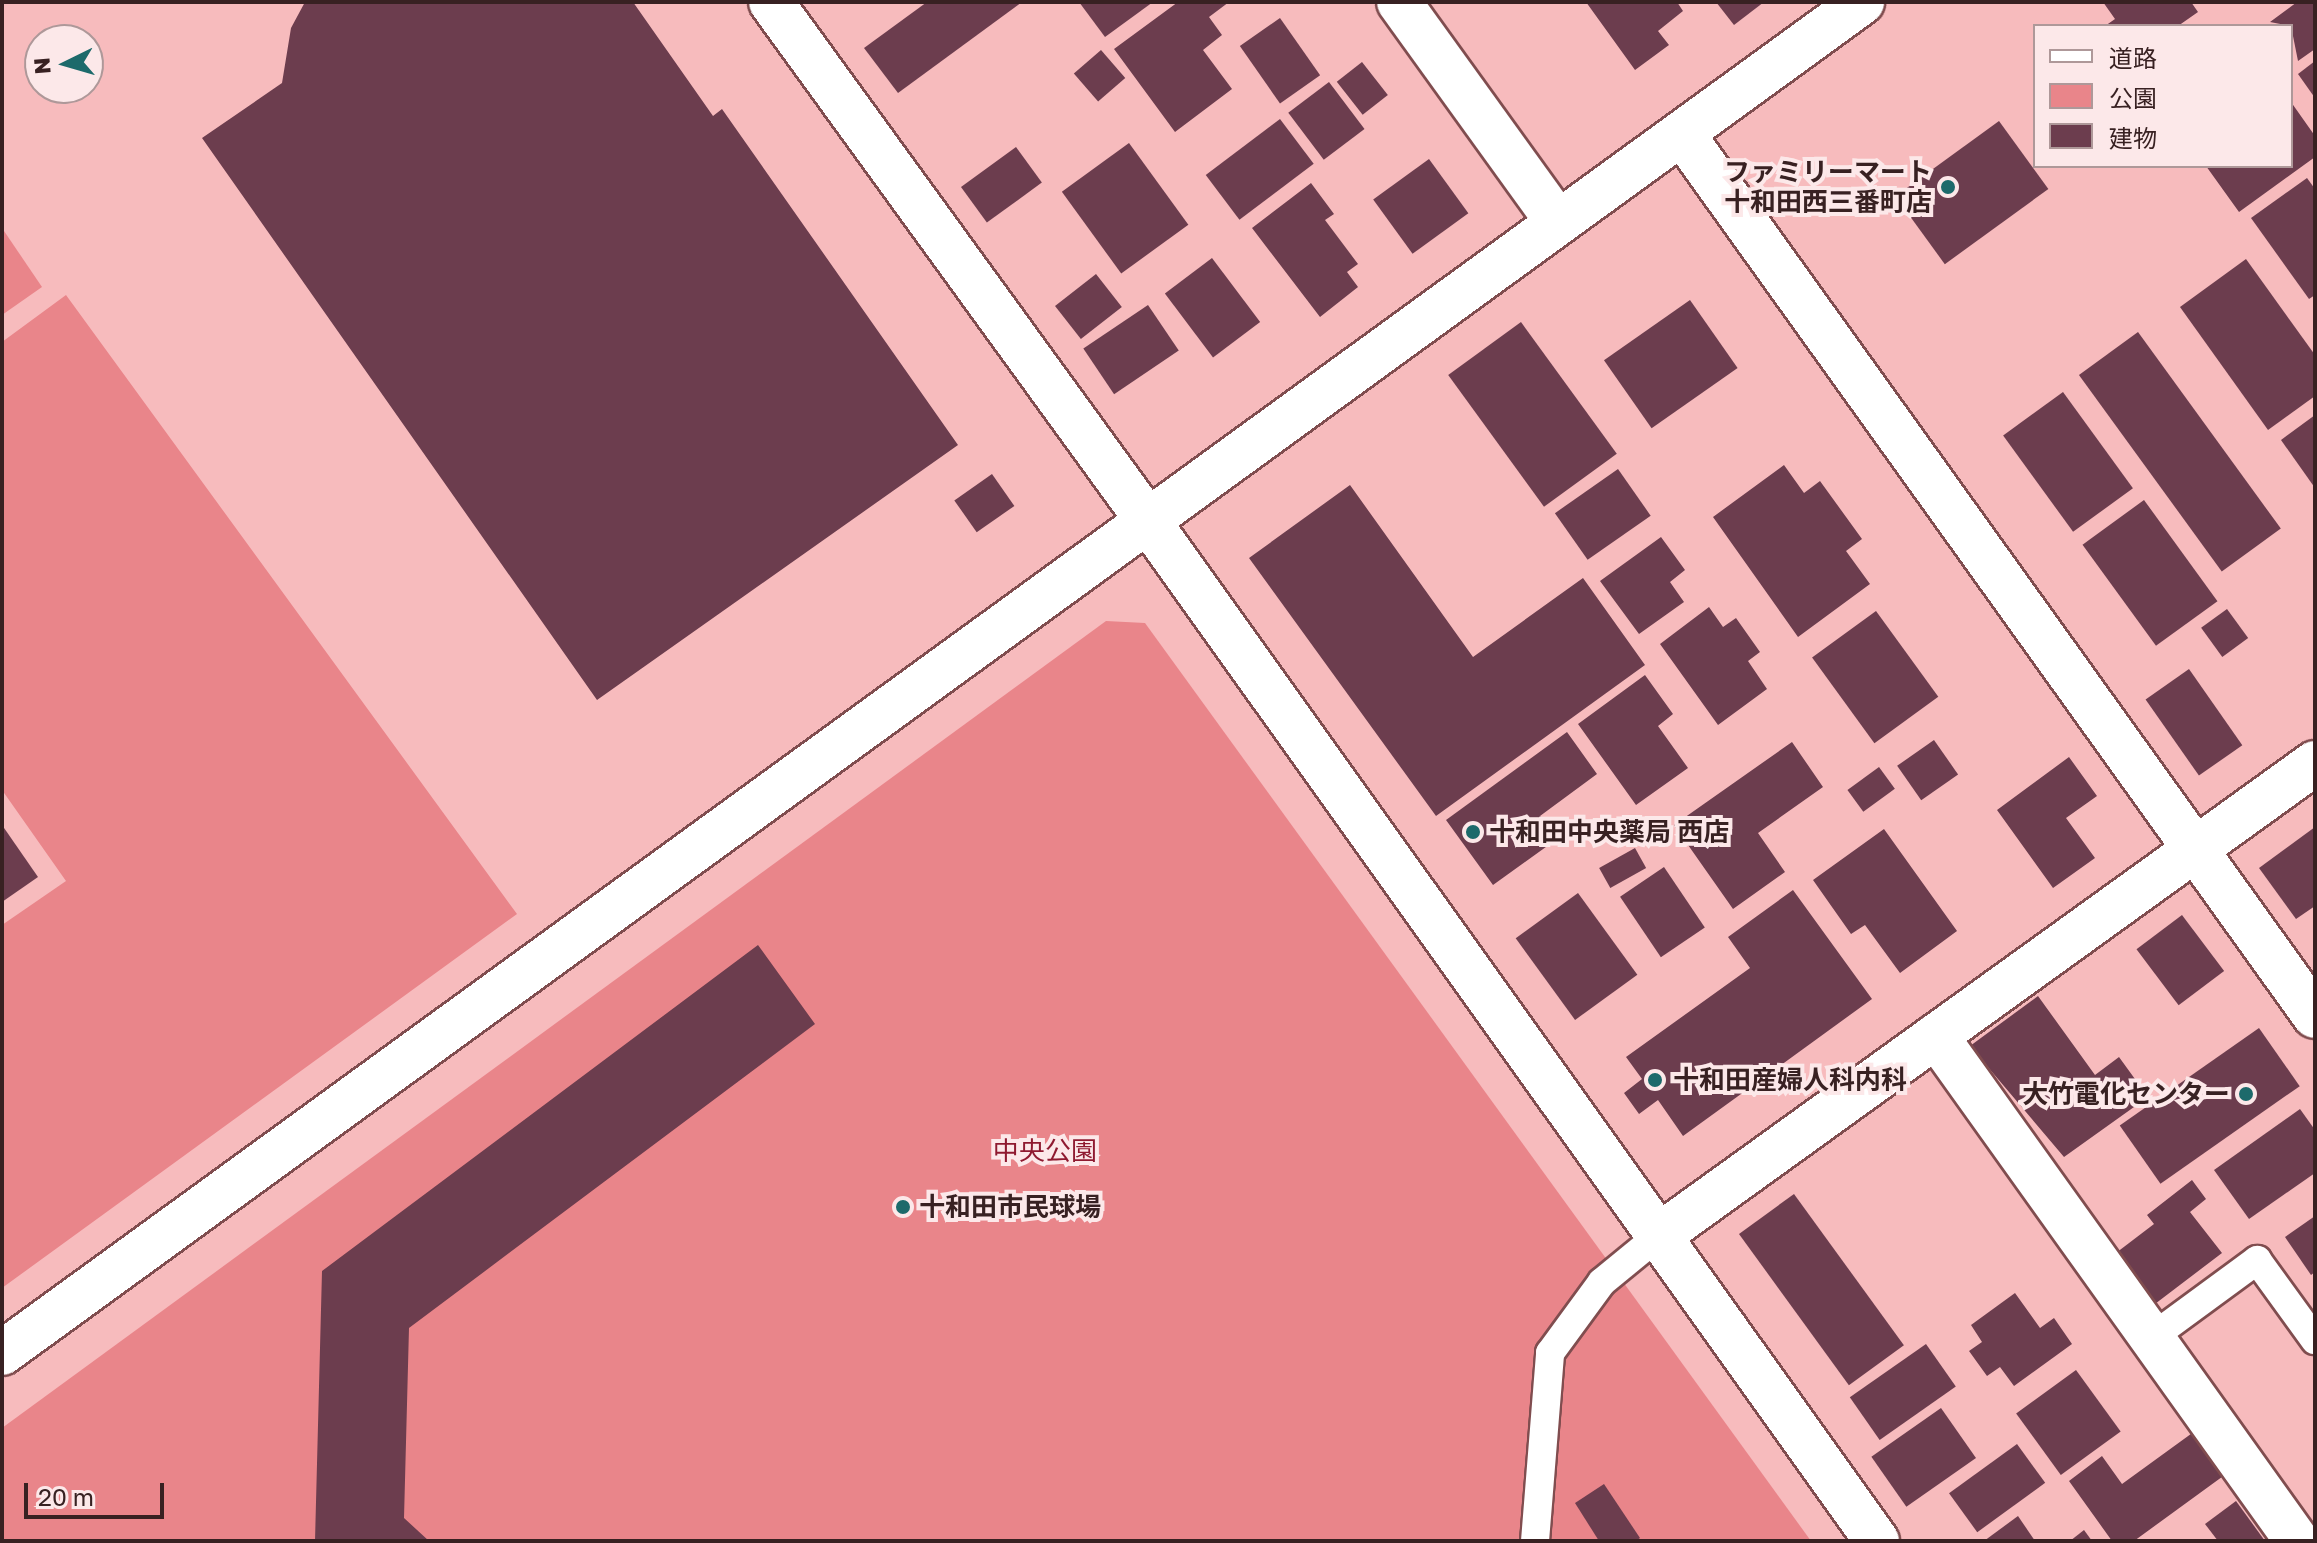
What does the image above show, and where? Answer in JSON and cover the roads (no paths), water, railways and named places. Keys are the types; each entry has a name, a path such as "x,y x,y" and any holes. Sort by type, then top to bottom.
{"street":[{"path":"771,2 1148,521 1877,1541"},
{"path":"1399,2 1556,220"},
{"path":"2,1353 1148,521 1556,220 1683,135 1862,2"},
{"path":"1683,135 2315,1016"},
{"path":"1657,1237 2315,763"},
{"path":"1936,1036 2297,1541"}],"lane":[{"path":"1535,1541 1550,1353 1602,1282 1657,1237"},
{"path":"2151,1338 2257,1260 2315,1340"}],"place":[{"name":"ファミリーマート 十和田西三番町店","path":"1948,187"},
{"name":"十和田中央薬局 西店","path":"1473,832"},
{"name":"十和田産婦人科内科","path":"1655,1080"},
{"name":"大竹電化センター","path":"2246,1094"},
{"name":"十和田市民球場","path":"903,1207"}],"park label":[{"name":"中央公園","path":"1045,1151"}]}
